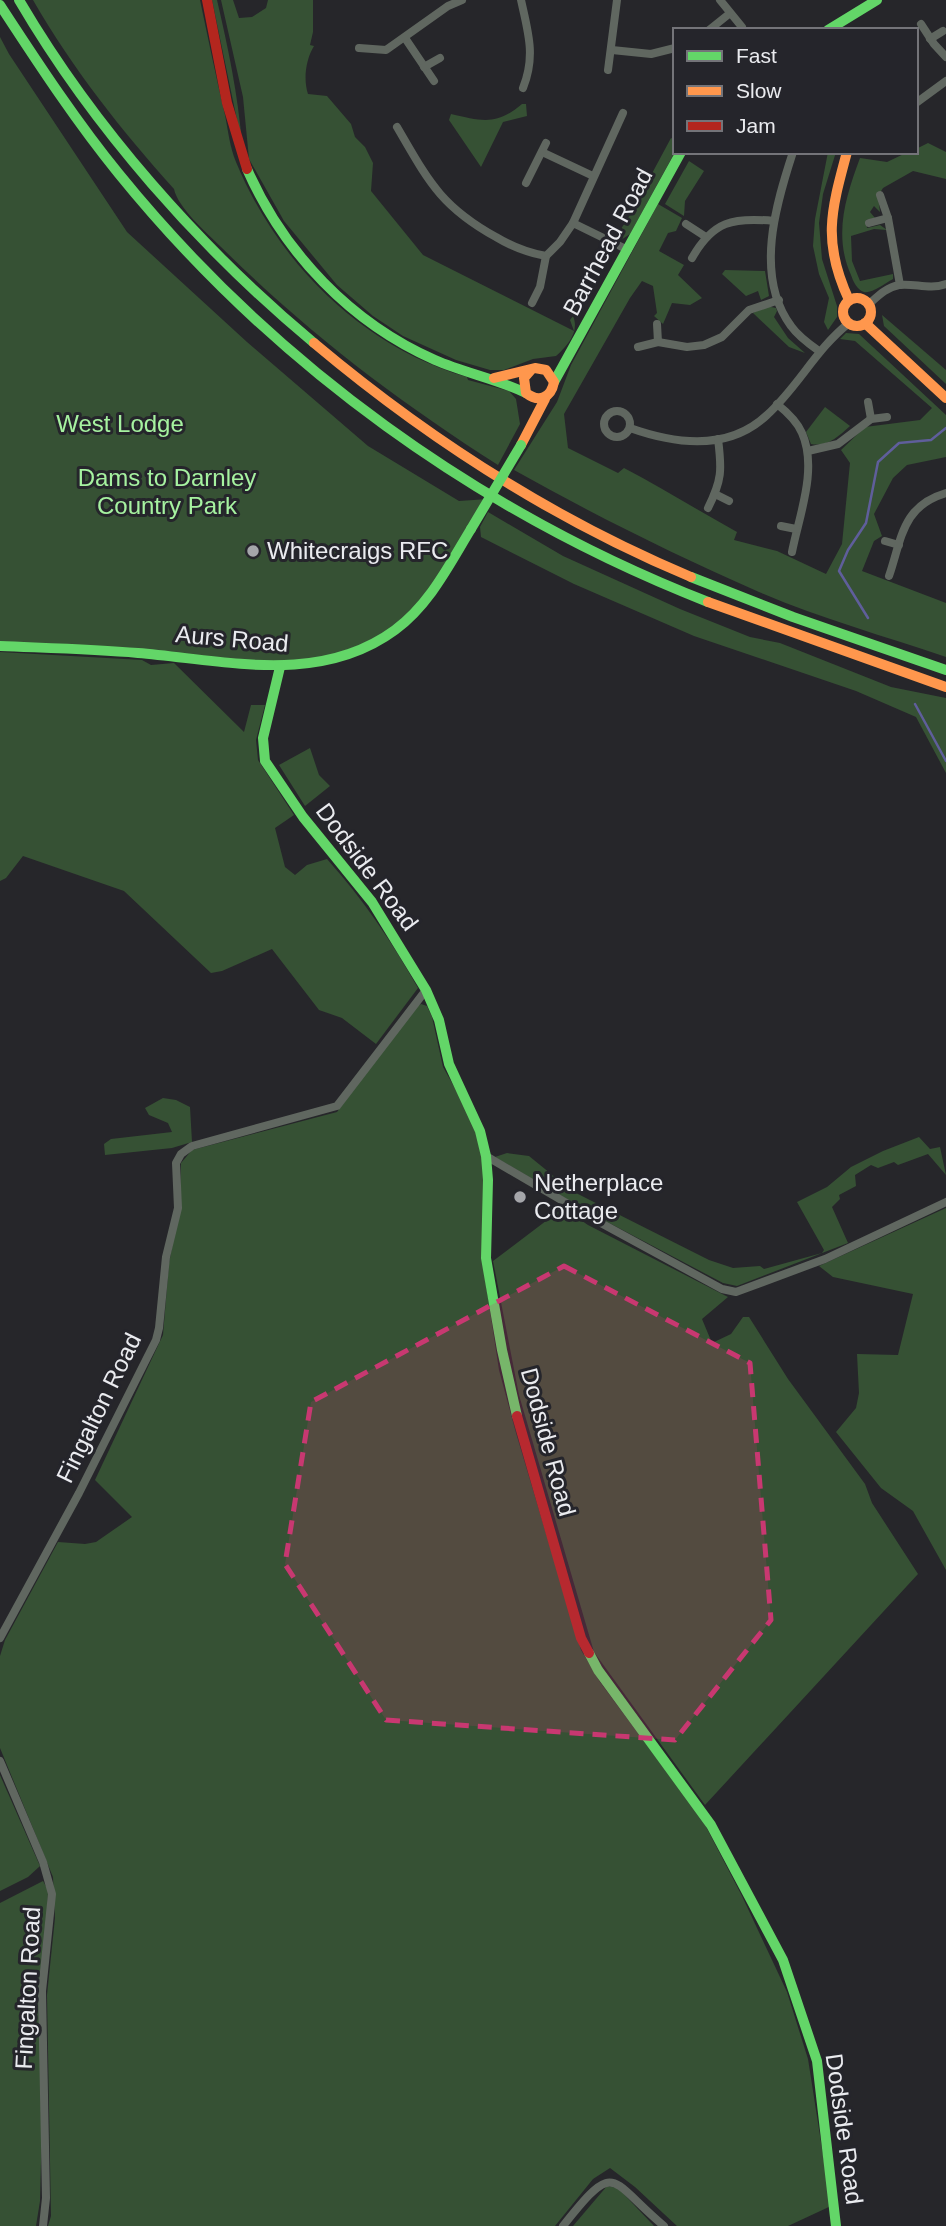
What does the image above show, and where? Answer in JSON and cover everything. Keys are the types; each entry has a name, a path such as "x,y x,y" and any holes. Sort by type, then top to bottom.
{"main road":[{"path":"19,0 101,121 190,227 257,294 316,347 373,392 483,468 640,555 756,604 946,670"},
{"path":"207,0 242,157 260,197 285,237 329,287 383,331 431,358 493,379 528,395 545,399 552,392 554,382 550,373 536,369 524,378 528,395"},
{"path":"831,28 877,0"},
{"path":"0,5 63,102 158,221 272,336 387,427 501,502 601,556 709,603 946,687"},
{"name":"Barrhead Road","path":"554,382 680,154"},
{"path":"846,154 831,210 830,239 837,275 849,300"},
{"path":"858,298 869,304 870,317 865,323 857,326 849,323 843,311 849,300 858,298"},
{"path":"865,323 946,398"},
{"name":"Barrhead Road","path":"493,379 557,362 572,352"},
{"name":"Aurs Road","path":"521,445 530,418 528,395"},
{"name":"Aurs Road","path":"0,646 151,653 223,663 280,667 310,665 364,649 399,627 437,585 521,445 545,399"},
{"name":"Dodside Road","path":"280,667 263,738 265,761 303,817 372,902 426,990 439,1020 449,1064 470,1106 486,1156 486,1258 502,1350 515,1410 581,1638 598,1670 711,1825 783,1961 817,2061 836,2226"}],"street":[{"path":"359,48 386,50 448,6 462,0"},
{"path":"521,0 531,56 523,88"},
{"path":"608,70 617,0"},
{"path":"720,0 742,27"},
{"path":"712,28 729,14"},
{"path":"921,24 946,57"},
{"path":"930,39 943,31"},
{"path":"405,38 434,81"},
{"path":"612,50 651,54 673,48"},
{"path":"424,67 440,58"},
{"path":"918,102 946,81"},
{"path":"532,303 540,287 546,256 561,242 572,223 623,113"},
{"path":"397,127 432,186 453,210 504,242 532,254 546,256"},
{"path":"526,183 544,147 593,176"},
{"path":"792,154 774,221 772,275 790,326 819,352"},
{"path":"880,195 888,218 900,285"},
{"path":"869,223 888,218"},
{"path":"692,258 712,230 729,222 742,219 774,221"},
{"path":"572,223 628,250"},
{"path":"686,224 706,237"},
{"path":"869,304 886,290 900,285 926,288 946,284"},
{"path":"638,346 658,342 695,347 715,342 749,310 779,300"},
{"path":"630,428 673,441 696,442 718,439 752,426 778,404 833,335 849,323"},
{"path":"657,324 658,342"},
{"path":"868,402 871,419"},
{"path":"778,404 792,417 802,432 808,451 807,481 792,552"},
{"path":"808,451 838,444 871,419 887,417"},
{"path":"708,508 722,468 718,439"},
{"path":"889,576 910,516 928,499 946,493"},
{"path":"715,494 729,501"},
{"path":"781,526 796,530"},
{"path":"885,541 899,545"},
{"name":"Fingalton Road","path":"0,1638 79,1493 156,1340 166,1257 178,1209 176,1163 181,1154 192,1146 337,1106 426,990"},
{"path":"486,1156 643,1247 722,1289 736,1292 825,1259 946,1202"},
{"name":"Fingalton Road","path":"0,1761 49,1876 52,1894 42,1991 47,2198 43,2226"},
{"path":"563,2226 589,2193 607,2182 615,2182 624,2187 664,2226"}],"highlighted area":[{"path":"564,1266 750,1363 771,1620 675,1740 386,1720 285,1564 311,1402"}],"green space":[{"path":"33,0 200,0 234,157 253,199 275,234 299,266 328,296 392,345 467,377 468,380 509,391 516,399 520,424 498,465 354,364 286,308 201,228 181,204 174,189 99,98 64,50"},
{"path":"212,0 217,0 225,35 242,144"},
{"path":"221,0 233,0 239,18 252,17 266,8 268,0 313,0 313,32 310,45 314,46 306,69 308,94 327,96 351,124 355,137 365,147 373,163 371,191 423,255 574,331 570,320 573,316 575,322 574,333 556,356 533,359 504,370 490,370 456,360 403,336 373,316 337,285 284,221 249,159 243,97"},
{"name":"Dams to Darnley Country Park","path":"0,37 127,232 247,342 368,446 459,501 488,499 423,603 386,636 304,665 0,646"},
{"path":"526,104 527,116 503,122 481,167 449,120 451,114 496,119"},
{"path":"671,138 673,139 674,154 630,234 621,240 616,236"},
{"path":"928,143 946,152 946,179 913,171 883,188 878,196 880,212 874,206 870,212 875,218 866,220 867,228 880,225 887,230 874,229 851,236 852,261 860,281 893,274 893,279 878,288 862,291 854,282 846,260 842,230 846,201 860,158 887,162 904,154 918,154 918,148"},
{"path":"828,154 835,154 823,194 819,223 822,259 837,306 837,317 828,330 824,322 829,298 819,274 813,246 815,219"},
{"path":"689,161 704,171 685,201 684,216 665,204"},
{"path":"658,204 682,218 676,231 668,233 659,251 684,265 678,275 702,298 690,305 672,303 663,324 654,316 657,313 653,286 642,281 564,414 568,448 618,473 624,468 737,532 734,540 777,551 826,574 842,544 850,463 841,450 865,427 920,420 932,408 855,341 840,339 846,333 859,334 946,415 946,457 907,465 893,478 874,514 882,536 874,541 862,571 946,603 946,657 759,592 635,534 514,470 557,402 571,365"},
{"path":"725,270 765,271 769,296 761,300 758,291 746,296 722,274"},
{"path":"766,306 776,308 774,317 788,338 805,353 789,347 753,313"},
{"path":"882,315 946,370 946,384 884,326"},
{"path":"825,407 850,426 827,443 811,444 806,432"},
{"path":"488,512 563,556 680,609 750,637 780,643 891,687 946,698 946,773 916,717 856,691 694,636 574,584 481,537 480,527"},
{"path":"0,652 142,660 151,665 174,663 244,732 251,705 265,705 256,740 258,760 294,815 275,828 285,867 295,875 307,865 327,859 376,921 418,988 376,1044 342,1018 319,1010 272,949 222,971 211,973 124,891 23,856 6,878 0,881"},
{"path":"310,748 319,775 330,786 305,806 279,765"},
{"path":"421,1004 427,1006 432,1017 443,1067 473,1120 483,1163 483,1265 499,1370 581,1650 600,1682 703,1821 787,1992 808,2059 831,2206 788,2226 677,2226 610,2168 593,2179 555,2226 48,2226 51,2216 47,1995 55,1918 53,1877 0,1748 0,1656 5,1640 58,1542 96,1542 132,1517 95,1480 163,1335 169,1263 180,1206 181,1163 192,1150 337,1112 416,1007"},
{"path":"163,1098 176,1100 190,1107 192,1142 172,1148 105,1155 104,1144 111,1139 172,1132 168,1123 149,1115 145,1108"},
{"path":"919,1137 930,1149 940,1147 946,1175 928,1154 898,1165 894,1162 878,1168 871,1165 855,1175 856,1186 839,1195 840,1199 832,1207 848,1243 737,1286 723,1283 596,1216 495,1157 507,1153 529,1156 572,1191 709,1260 733,1268 760,1266 764,1269 822,1253 824,1250 797,1202 827,1187 851,1167"},
{"path":"563,1208 588,1225 728,1297 702,1319 712,1343 731,1334 743,1317 749,1317 788,1379 865,1484 872,1503 918,1574 705,1805 594,1652 519,1395 493,1261"},
{"path":"946,1208 946,1570 913,1511 881,1488 836,1432 856,1408 859,1393 857,1354 898,1355 913,1294 833,1277 819,1266"},
{"path":"0,1775 40,1866 28,1877 0,1891"},
{"path":"43,1881 48,1890 40,2201 36,2226 0,2226 0,1903"},
{"path":"607,2186 618,2188 654,2226 573,2226"}],"waterway":[{"path":"868,618 839,571 848,550 866,523 878,462 899,443 931,440 946,428"},
{"path":"915,704 946,761"}],"traffic: fast":[{"path":"19,0 81,94 152,184 230,267 314,343"},
{"path":"831,28 877,0"},
{"path":"0,5 103,154 179,244 244,309 313,370 386,426 462,478 542,524 624,566 708,602"},
{"path":"554,382 680,154"},
{"path":"247,169 280,229 323,282 348,305 404,345 435,360 526,393"},
{"path":"471,529 521,445"},
{"path":"0,646 121,652 237,664 303,664 335,658 366,647 407,620 429,596 471,529"},
{"path":"691,577 793,617 946,670"},
{"path":"280,667 263,738 265,761 303,817 372,902 426,990 439,1020 449,1064 480,1131 488,1180 486,1258 517,1416"},
{"path":"589,1653 598,1670 711,1825 783,1960 817,2061 836,2226"}],"traffic: slow":[{"path":"846,154 833,209 832,243 835,261 849,300"},
{"path":"857,298 867,302 871,312 867,322 857,326 847,322 843,312 847,302 857,298"},
{"path":"865,323 946,398"},
{"path":"314,343 401,412 494,474 591,530 691,577"},
{"path":"494,378 535,368 546,370 554,382 550,392 544,397 535,398 526,393 524,378 531,370"},
{"path":"521,445 545,399"},
{"path":"708,602 946,687"}],"traffic: jam":[{"path":"207,0 227,103 247,169"},
{"path":"517,1416 581,1638 589,1653"}],"place":[{"name":"Whitecraigs RFC","path":"253,551"},
{"name":"Netherplace Cottage","path":"520,1197"}],"park label":[{"name":"West Lodge","path":"120,424"}]}
